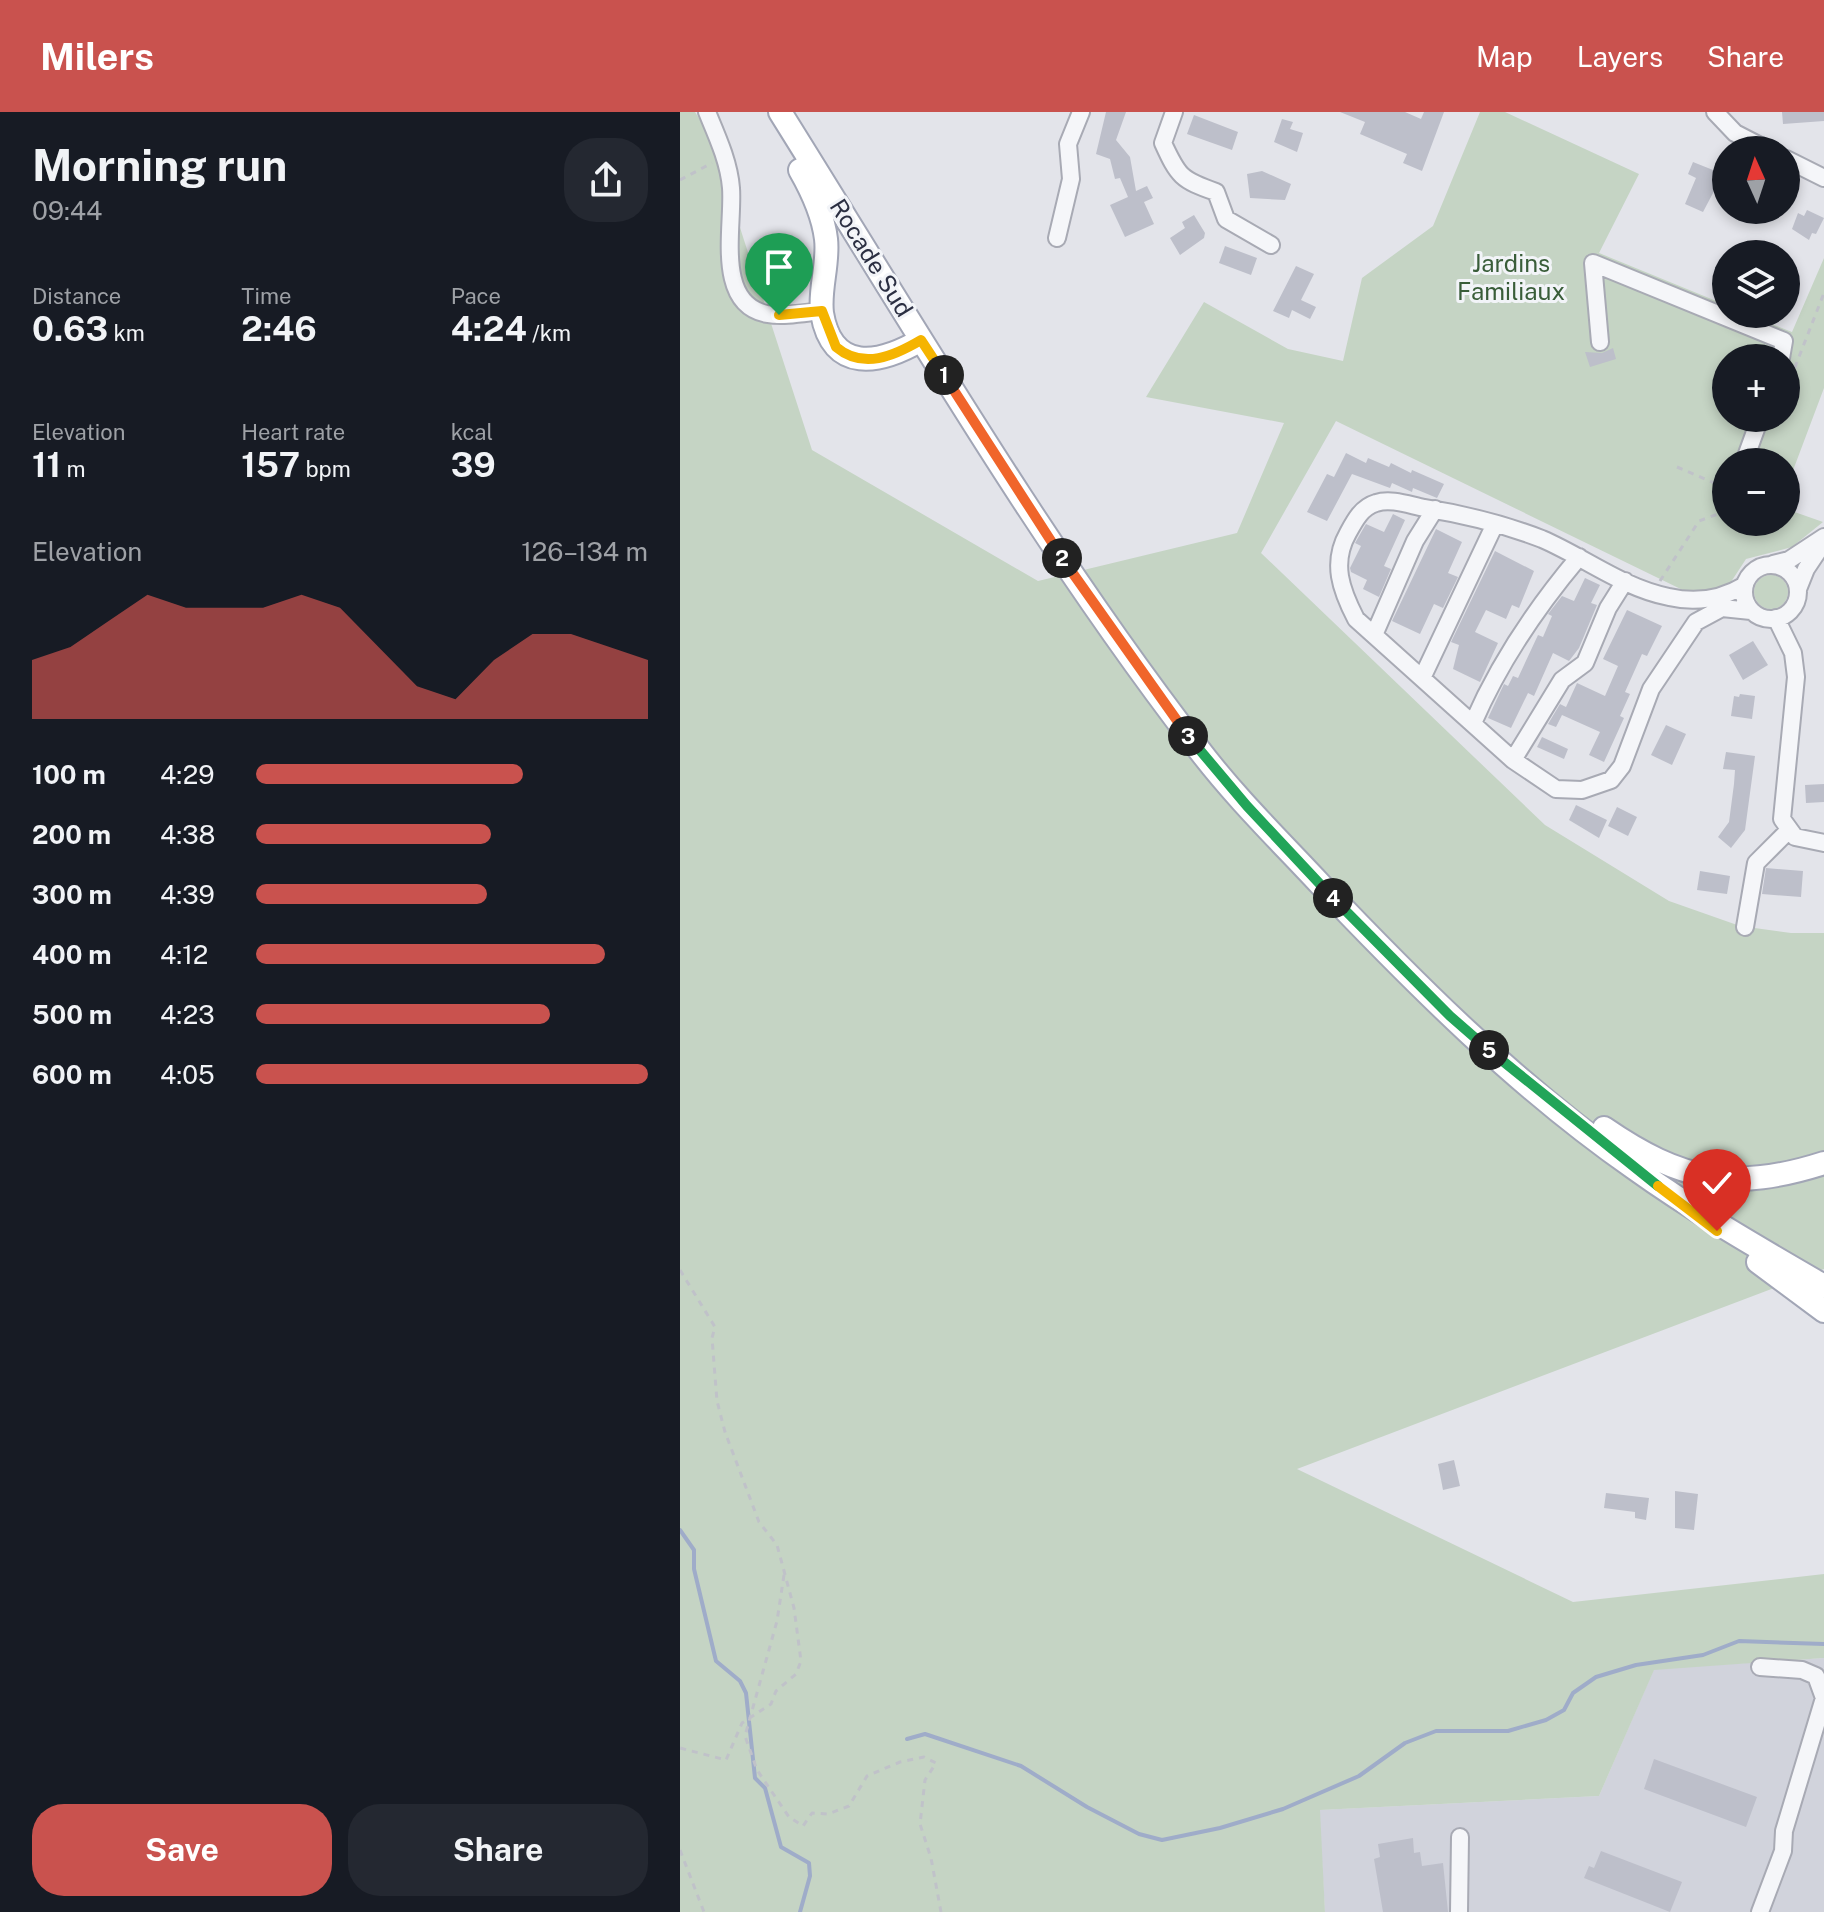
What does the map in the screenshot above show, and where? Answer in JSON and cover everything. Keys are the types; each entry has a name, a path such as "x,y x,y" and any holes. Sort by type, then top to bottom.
{"main road":[{"path":"765,112 813,193 821,217 827,256 822,311 830,338 852,357 878,359 921,340"},
{"name":"Rocade Sud","path":"780,112 921,340 1095,607 1198,749 1381,948 1450,1016 1632,1167 1824,1286"},
{"path":"1381,948 1597,1122 1645,1155 1672,1168 1726,1180 1776,1178 1824,1163"},
{"path":"1632,1167 1824,1311"}],"street":[{"path":"707,112 724,155 732,192 731,273 738,292 750,307 764,313 822,311"},
{"path":"1057,238 1071,179 1068,144 1081,112"},
{"path":"1174,112 1163,143 1177,172 1185,181 1216,192 1226,219 1271,245"},
{"path":"1715,112 1741,136"},
{"path":"1800,166 1824,178"},
{"path":"1600,342 1593,263 1784,341 1783,344"},
{"path":"1386,501 1435,509 1539,538 1653,593 1700,600 1733,592 1745,585 1757,568 1789,560 1824,540 1806,569 1790,611 1776,618 1722,608 1696,622 1651,689 1622,766 1611,780 1582,790 1556,789 1513,760 1356,619 1340,583 1340,558 1346,536 1362,510 1386,501"},
{"path":"1374,635 1415,541 1435,509"},
{"path":"1423,676 1494,526"},
{"path":"1473,723 1494,675 1543,599 1579,557"},
{"path":"1772,564 1793,575 1798,589"},
{"path":"1513,760 1562,680 1585,663 1608,608 1625,581"},
{"path":"1745,585 1745,601 1751,611"},
{"path":"1776,618 1793,653 1796,677 1781,805 1788,831 1802,840 1824,843"},
{"path":"1745,927 1756,863 1788,831"},
{"path":"1760,1667 1802,1670 1816,1676 1824,1698 1784,1831 1783,1851 1760,1912"},
{"path":"1459,1912 1460,1837"}],"path":[{"path":"680,180 724,155"},
{"path":"1800,354 1824,293"},
{"path":"1677,467 1712,482"},
{"path":"1653,593 1699,521 1712,516"},
{"path":"680,1270 715,1327 712,1338 717,1401 725,1432 759,1522 777,1545 794,1608 801,1661 796,1674 776,1691 771,1704 742,1723 726,1760 680,1748"},
{"path":"784,1575 777,1621 745,1736 757,1770 766,1778 789,1817 803,1826 812,1813 828,1814 849,1806 867,1776 900,1762 924,1757 936,1763 925,1780 920,1824 931,1858 941,1912"},
{"path":"680,1850 704,1912"}],"shaded area":[{"path":"1824,1658 1824,1912 1325,1912 1319,1810 1599,1796 1654,1669"}],"green space":[{"name":"Jardins Familiaux","path":"680,112 695,112 710,135 812,450 1038,581 1237,533 1284,423 1146,397 1204,302 1288,349 1343,361 1362,278 1433,226 1480,112 1505,112 1639,174 1599,253 1712,299 1712,328 1782,328 1792,332 1794,328 1800,328 1800,314 1824,258 1824,388 1800,452 1800,448 1712,448 1712,536 1800,536 1800,514 1823,522 1792,547 1746,559 1729,585 1693,595 1336,421 1261,553 1545,825 1669,901 1740,926 1791,933 1824,933 1824,1269 1297,1469 1573,1602 1824,1574 1824,1658 1654,1670 1599,1796 1320,1810 1325,1912 680,1912"},
{"path":"1771,575 1783,580 1788,592 1783,604 1771,609 1759,604 1754,592 1759,580"}],"building":[{"path":"1106,112 1126,112 1116,140 1130,157 1136,191 1147,186 1153,198 1144,202 1154,224 1125,237 1110,205 1128,197 1120,178 1115,179 1110,159 1096,154"},
{"path":"1340,112 1405,112 1421,119 1424,112 1444,112 1422,171 1403,163 1407,154 1360,134 1365,122"},
{"path":"1782,112 1824,112 1824,121 1783,124"},
{"path":"1194,115 1238,132 1232,150 1187,134"},
{"path":"1282,119 1293,122 1290,129 1303,133 1297,152 1274,142"},
{"path":"1693,162 1712,170 1712,195 1703,212 1685,204 1696,178 1688,174"},
{"path":"1262,171 1291,184 1285,200 1250,198 1247,174"},
{"path":"1807,210 1824,218 1816,234 1812,233 1809,240 1792,229 1794,224 1800,224 1800,214 1804,216"},
{"path":"1194,215 1205,233 1204,238 1180,255 1170,238 1185,228 1182,222"},
{"path":"1225,246 1257,258 1251,275 1219,263"},
{"path":"1296,266 1314,274 1301,300 1316,307 1310,319 1292,310 1289,318 1273,311"},
{"path":"1613,348 1616,359 1590,367 1585,352 1602,353"},
{"path":"1346,453 1366,463 1368,458 1389,467 1391,463 1444,484 1437,498 1392,483 1390,488 1352,474 1327,521 1307,512 1327,474 1334,477"},
{"path":"1393,514 1405,520 1384,566 1391,569 1379,597 1363,589 1367,580 1351,572 1350,568 1361,546 1355,543 1366,524 1384,532"},
{"path":"1436,529 1462,542 1448,573 1458,577 1443,608 1434,604 1420,634 1392,621"},
{"path":"1495,551 1534,571 1519,608 1512,605 1506,619 1486,610 1475,632 1498,643 1480,682 1453,669 1459,645 1451,642"},
{"path":"1585,578 1600,585 1591,603 1597,605 1579,648 1569,661 1553,653 1534,696 1528,693 1511,728 1488,718 1504,684 1508,686 1513,676 1518,678 1538,635 1543,637 1552,616 1548,614 1562,596 1574,601"},
{"path":"1627,610 1662,626 1647,656 1642,654 1625,692 1630,694 1620,716 1624,718 1604,762 1589,755 1600,732 1562,715 1556,727 1548,724 1560,704 1566,707 1577,683 1605,696 1618,666 1603,659"},
{"path":"1753,641 1768,665 1743,680 1729,655"},
{"path":"1740,694 1755,696 1752,719 1731,716 1734,696 1739,697"},
{"path":"1666,725 1686,734 1672,765 1651,755"},
{"path":"1542,737 1568,749 1564,759 1537,747"},
{"path":"1726,752 1755,756 1745,830 1731,848 1718,837 1729,822 1734,784 1735,770 1723,769"},
{"path":"1824,784 1824,802 1806,803 1805,785"},
{"path":"1576,805 1607,820 1599,838 1569,820"},
{"path":"1617,807 1637,817 1628,836 1608,826"},
{"path":"1766,868 1803,871 1801,897 1762,894"},
{"path":"1700,871 1730,876 1727,894 1697,890"},
{"path":"1454,1460 1460,1486 1443,1490 1438,1464"},
{"path":"1675,1491 1698,1494 1694,1530 1675,1528"},
{"path":"1606,1493 1649,1498 1646,1520 1635,1518 1635,1512 1604,1508"},
{"path":"1654,1759 1757,1797 1746,1827 1644,1789"},
{"path":"1413,1838 1414,1853 1420,1852 1422,1866 1443,1863 1448,1912 1383,1912 1374,1859 1380,1857 1378,1844"},
{"path":"1601,1851 1682,1882 1670,1912 1584,1878 1589,1866 1594,1868"}],"waterway":[{"path":"680,1530 694,1550 694,1569 716,1661 740,1681 746,1693 755,1778 765,1788 781,1847 809,1863 810,1876 800,1912"},
{"path":"907,1739 925,1734 1021,1766 1087,1807 1139,1834 1162,1840 1220,1828 1283,1809 1359,1776 1405,1743 1436,1731 1508,1731 1546,1720 1564,1710 1573,1693 1596,1677 1636,1665 1703,1655 1739,1641 1824,1644"}],"route":[{"path":"779,315 822,311 836,347 844,354 859,359 878,359 921,340 1095,607 1198,749 1247,806 1450,1016 1577,1123 1717,1231"}]}
